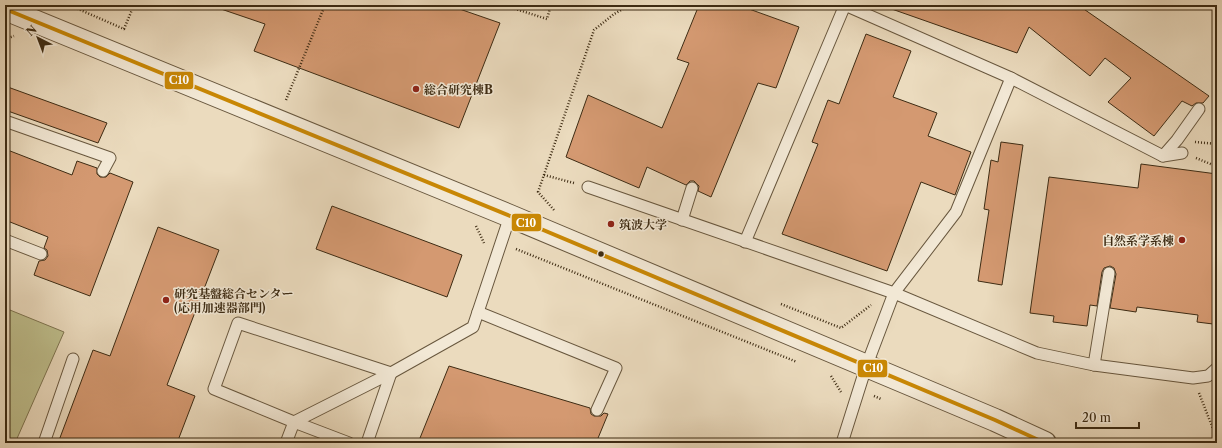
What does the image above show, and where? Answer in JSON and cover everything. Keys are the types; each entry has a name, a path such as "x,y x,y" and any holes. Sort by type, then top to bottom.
{"street":[{"path":"5,10 510,216 995,420 1045,443"}],"lane":[{"path":"746,242 844,5 1011,78 1163,156 1182,153"},
{"path":"842,443 866,367 894,293 956,212 1011,78"},
{"path":"1163,156 1177,140 1199,109"},
{"path":"5,120 110,158 103,171"},
{"path":"588,187 894,293 1037,353 1094,365 1193,378 1208,376 1217,368"},
{"path":"682,220 692,188"},
{"path":"286,443 294,422 391,374 473,328 510,216"},
{"path":"5,240 41,254"},
{"path":"1094,365 1109,273"},
{"path":"478,312 616,368 597,410"},
{"path":"349,443 214,389 238,322 391,374"},
{"path":"44,443 73,359"},
{"path":"367,443 391,374"}],"path":[{"path":"69,5 124,29 134,5"},
{"path":"286,100 325,5"},
{"path":"503,5 547,19 551,5"},
{"path":"5,35 10,37"},
{"path":"544,175 588,187"},
{"path":"509,251 515,248 804,365"},
{"path":"826,374 834,377 844,397"},
{"path":"1193,378 1217,439"}],"green space":[{"path":"5,308 64,332 15,443 5,443"}],"building":[{"name":"総合研究棟B","path":"218,5 448,5 500,23 459,128 254,51 265,24 218,8"},
{"path":"699,5 738,5 799,27 776,88 758,83 711,197 698,191 699,186 694,181 690,181 686,185 647,167 639,188 566,157 588,95 662,128 689,63 677,59"},
{"path":"886,5 1078,5 1209,96 1203,103 1196,103 1192,106 1182,101 1154,136 1108,102 1131,78 1105,58 1090,76 1029,27 1017,53 886,7"},
{"path":"866,34 911,51 893,97 937,113 928,136 971,152 955,195 921,182 887,271 782,234 818,144 812,142 828,100 839,104"},
{"path":"5,86 107,123 98,143 5,110"},
{"path":"1001,142 1023,145 1002,285 978,281 989,210 984,209 991,160 998,162"},
{"path":"5,149 72,175 77,161 97,168 97,174 100,177 106,177 110,173 133,182 90,296 34,275 39,261 45,260 48,256 47,250 44,248 48,237 5,220"},
{"name":"自然系学系棟","path":"1141,164 1217,174 1217,317 1214,316 1213,324 1197,322 1198,315 1137,307 1136,312 1110,308 1116,274 1114,268 1110,266 1104,268 1102,272 1097,306 1090,305 1087,326 1053,322 1054,316 1030,313 1049,177 1138,188"},
{"path":"332,206 462,255 447,297 316,249"},
{"name":"研究基盤総合センター (応用加速器部門)","path":"158,227 219,250 167,385 195,396 177,443 58,443 93,350 110,356"},
{"path":"449,366 590,408 591,414 594,416 601,416 604,413 608,414 596,443 418,443"}],"transit line":[{"name":"C10","path":"5,9 510,216 995,420 1045,443"}],"place":[{"name":"総合研究棟B","path":"416,89"},
{"name":"筑波大学","path":"611,224"},
{"name":"自然系学系棟","path":"1182,240"},
{"name":"研究基盤総合センター (応用加速器部門)","path":"166,300"}]}
